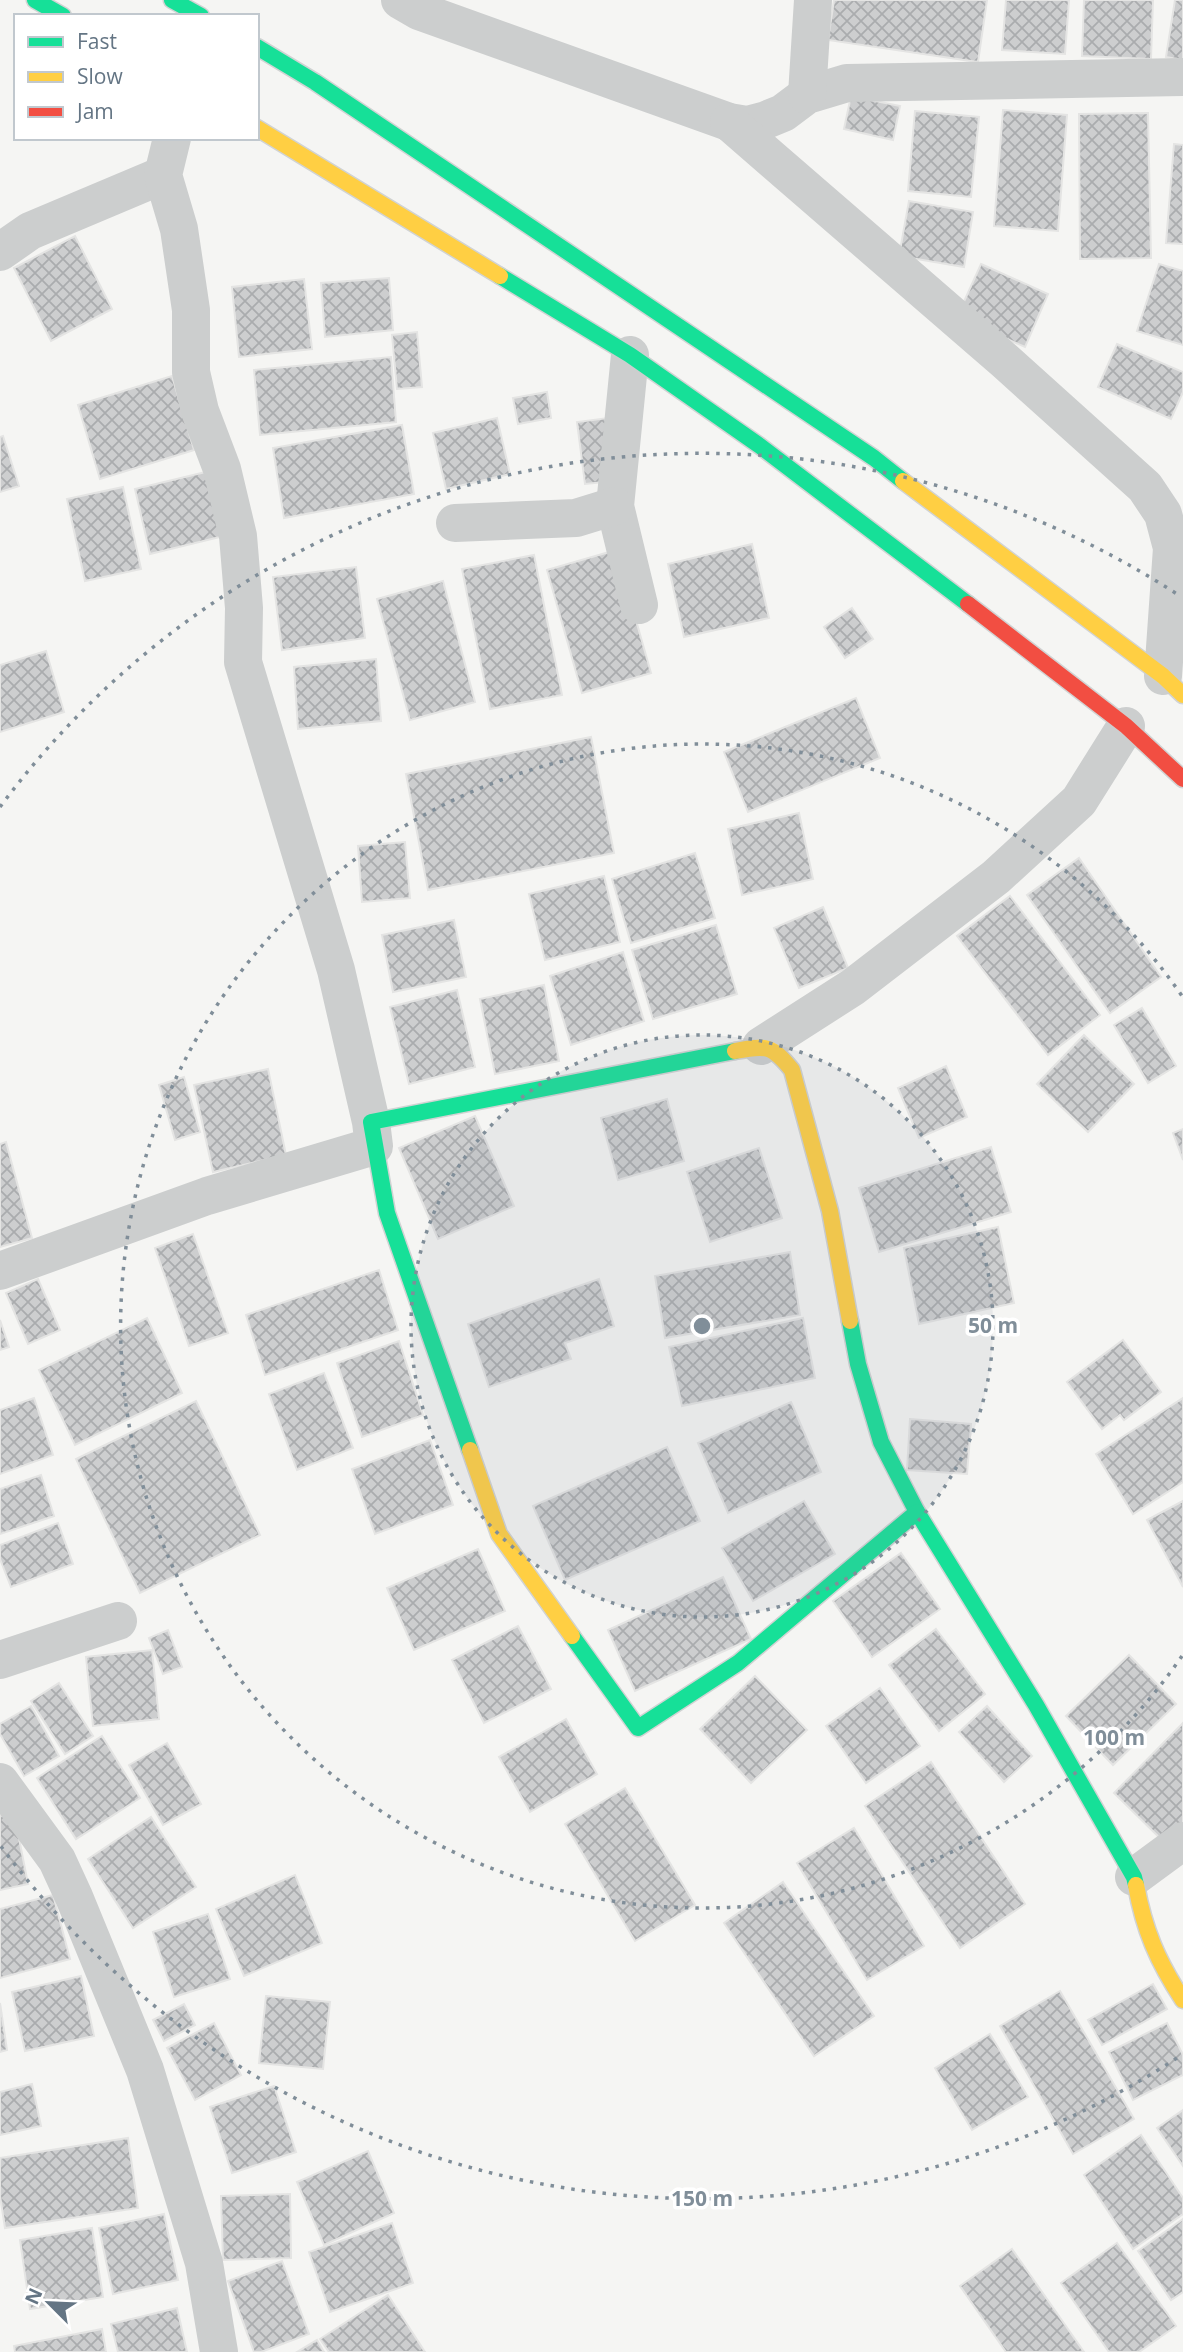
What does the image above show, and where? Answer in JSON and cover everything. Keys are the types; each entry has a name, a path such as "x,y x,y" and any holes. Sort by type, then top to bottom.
{"street":[{"path":"35,0 60,14"},
{"path":"172,0 197,14"},
{"path":"807,95 813,0"},
{"path":"413,4 729,122 747,125 783,113 807,95 847,83 1183,77"},
{"path":"259,48 315,82 874,458 1173,685"},
{"path":"729,122 1005,361 1145,487 1163,514 1172,548 1173,685"},
{"path":"259,129 630,355 760,446 1126,726 1183,779"},
{"path":"172,140 163,175 179,229 191,310 191,372 200,411 222,469 238,536 244,608 243,662 336,970 371,1122 387,1213 499,1534 638,1728 738,1663 917,1512"},
{"path":"0,252 30,231 163,175"},
{"path":"630,355 615,506 639,605"},
{"path":"456,523 576,519 615,506"},
{"path":"371,1122 761,1046 853,987 996,877 1079,801 1126,726"},
{"path":"761,1046 777,1052 792,1070 830,1211 858,1364 881,1442 917,1512 1036,1705 1134,1877 1142,1919 1162,1968 1183,2000"},
{"path":"0,1271 207,1196 374,1146 371,1122"},
{"path":"0,1660 118,1621"},
{"path":"0,1782 57,1860 145,2070 204,2263 219,2352"},
{"path":"1134,1877 1183,1841"}],"building":[{"path":"834,0 987,0 978,62 828,40"},
{"path":"1006,0 1069,0 1065,54 1002,50"},
{"path":"1084,0 1153,0 1151,59 1082,56"},
{"path":"1175,0 1183,0 1183,60 1166,57"},
{"path":"851,96 900,106 893,140 844,129"},
{"path":"1003,110 1067,115 1058,231 994,226"},
{"path":"915,111 979,117 971,197 908,191"},
{"path":"1148,113 1151,258 1080,259 1079,114"},
{"path":"1174,144 1183,145 1183,244 1166,243"},
{"path":"909,201 973,212 964,267 899,256"},
{"path":"75,236 112,309 51,341 14,268"},
{"path":"981,264 1048,294 1025,347 957,317"},
{"path":"1159,264 1183,271 1183,345 1137,331"},
{"path":"389,278 393,330 325,337 321,283"},
{"path":"304,279 312,349 239,357 232,287"},
{"path":"417,332 422,387 397,389 392,335"},
{"path":"1117,344 1183,372 1183,392 1171,419 1098,387"},
{"path":"391,357 396,422 260,435 254,370"},
{"path":"172,376 194,450 100,479 78,405"},
{"path":"547,392 551,418 518,424 513,398"},
{"path":"497,418 510,474 446,489 433,433"},
{"path":"608,418 615,481 585,484 577,422"},
{"path":"402,425 414,494 284,518 273,448"},
{"path":"3,436 19,486 0,492 0,437"},
{"path":"214,470 228,535 150,554 135,489"},
{"path":"123,487 141,569 85,581 67,499"},
{"path":"752,544 769,618 684,637 668,564"},
{"path":"616,550 651,673 582,693 547,570"},
{"path":"534,555 562,695 490,709 462,569"},
{"path":"356,567 365,638 282,650 273,577"},
{"path":"443,581 475,702 410,720 377,599"},
{"path":"852,608 873,639 845,658 824,627"},
{"path":"46,651 64,712 0,732 0,665"},
{"path":"376,659 381,721 298,729 294,667"},
{"path":"856,698 880,758 748,812 724,752"},
{"path":"591,737 614,853 428,890 406,774"},
{"path":"799,813 813,879 742,895 728,829"},
{"path":"405,842 410,898 362,902 358,846"},
{"path":"695,853 715,918 631,943 612,879"},
{"path":"1079,858 1161,977 1110,1013 1027,895"},
{"path":"604,876 620,942 545,960 529,894"},
{"path":"1010,896 1100,1015 1048,1055 957,936"},
{"path":"823,907 848,968 799,988 774,928"},
{"path":"454,920 466,977 393,992 382,935"},
{"path":"716,925 737,994 653,1019 632,950"},
{"path":"623,952 644,1021 571,1045 550,976"},
{"path":"544,985 559,1061 495,1074 480,999"},
{"path":"457,990 475,1067 409,1084 390,1007"},
{"path":"1142,1008 1176,1066 1148,1083 1114,1025"},
{"path":"1084,1035 1134,1084 1088,1132 1037,1084"},
{"path":"946,1066 967,1117 919,1138 898,1088"},
{"path":"268,1069 286,1155 213,1172 194,1085"},
{"path":"184,1077 200,1132 175,1140 159,1085"},
{"path":"667,1099 684,1161 618,1180 601,1118"},
{"path":"475,1116 514,1206 438,1239 399,1148"},
{"path":"1183,1129 1183,1160 1173,1133"},
{"path":"6,1142 32,1238 0,1247 0,1144"},
{"path":"991,1147 1011,1212 879,1252 859,1188"},
{"path":"759,1148 782,1218 710,1242 687,1172"},
{"path":"998,1227 1014,1303 919,1324 904,1248"},
{"path":"193,1234 228,1333 189,1346 155,1248"},
{"path":"790,1252 800,1315 665,1338 655,1276"},
{"path":"379,1270 398,1330 265,1375 246,1315"},
{"path":"38,1279 60,1330 28,1344 6,1293"},
{"path":"599,1279 614,1326 565,1343 571,1359 489,1387 468,1324"},
{"path":"147,1318 182,1393 75,1445 39,1370"},
{"path":"803,1318 815,1378 682,1406 669,1347"},
{"path":"0,1320 9,1347 0,1350"},
{"path":"1123,1340 1161,1392 1124,1420 1120,1415 1102,1429 1067,1382"},
{"path":"399,1341 423,1415 362,1437 337,1363"},
{"path":"324,1373 353,1448 297,1470 269,1394"},
{"path":"34,1398 53,1455 0,1474 0,1410"},
{"path":"1183,1398 1183,1482 1133,1514 1096,1454"},
{"path":"196,1401 260,1535 140,1593 76,1459"},
{"path":"791,1402 821,1472 728,1513 698,1443"},
{"path":"910,1419 971,1424 967,1474 907,1470"},
{"path":"430,1440 453,1505 375,1534 352,1469"},
{"path":"667,1447 700,1521 565,1580 533,1506"},
{"path":"41,1475 54,1516 0,1534 0,1489"},
{"path":"804,1501 835,1554 753,1601 722,1548"},
{"path":"1183,1501 1183,1587 1147,1520"},
{"path":"58,1523 73,1564 11,1587 0,1559 0,1545"},
{"path":"478,1549 505,1611 414,1650 387,1588"},
{"path":"901,1553 940,1609 872,1657 833,1601"},
{"path":"723,1577 751,1639 635,1691 608,1630"},
{"path":"518,1626 551,1689 484,1723 452,1660"},
{"path":"936,1629 985,1694 939,1731 889,1665"},
{"path":"168,1630 182,1667 163,1674 149,1638"},
{"path":"152,1650 159,1719 93,1726 86,1657"},
{"path":"1129,1655 1176,1704 1113,1765 1066,1716"},
{"path":"755,1676 807,1730 751,1783 700,1729"},
{"path":"59,1683 93,1736 65,1754 31,1701"},
{"path":"880,1688 920,1746 866,1783 826,1726"},
{"path":"31,1706 59,1756 24,1776 0,1734 0,1724"},
{"path":"987,1706 1032,1756 1004,1782 959,1732"},
{"path":"566,1719 597,1774 530,1812 499,1757"},
{"path":"1183,1723 1183,1827 1166,1844 1114,1793"},
{"path":"102,1736 140,1798 76,1839 37,1778"},
{"path":"167,1743 201,1804 163,1825 129,1765"},
{"path":"931,1762 1025,1904 960,1948 865,1806"},
{"path":"625,1788 695,1905 635,1941 565,1824"},
{"path":"14,1813 28,1884 0,1890 0,1816"},
{"path":"151,1817 196,1887 133,1928 88,1859"},
{"path":"854,1828 924,1946 867,1980 797,1863"},
{"path":"295,1875 322,1943 244,1976 216,1909"},
{"path":"783,1882 874,2016 814,2056 724,1923"},
{"path":"53,1895 70,1959 0,1978 0,1909"},
{"path":"208,1914 230,1979 174,1997 153,1932"},
{"path":"81,1976 94,2036 25,2051 12,1992"},
{"path":"1153,1984 1167,2009 1102,2045 1088,2020"},
{"path":"1060,1991 1134,2119 1073,2154 1000,2026"},
{"path":"266,1996 330,2002 323,2069 259,2063"},
{"path":"0,2003 7,2050 0,2052"},
{"path":"184,2004 195,2025 164,2041 153,2020"},
{"path":"214,2023 241,2075 195,2100 167,2048"},
{"path":"1167,2023 1183,2055 1183,2075 1133,2100 1109,2052"},
{"path":"990,2034 1028,2097 972,2130 935,2068"},
{"path":"32,2084 41,2126 0,2135 0,2092"},
{"path":"274,2086 296,2152 232,2173 210,2107"},
{"path":"1183,2110 1183,2166 1157,2128"},
{"path":"1141,2135 1183,2198 1183,2214 1133,2249 1084,2175"},
{"path":"128,2138 138,2208 5,2228 0,2196 0,2158"},
{"path":"368,2151 394,2213 324,2245 297,2182"},
{"path":"290,2194 291,2258 223,2260 221,2196"},
{"path":"164,2214 178,2280 113,2294 99,2228"},
{"path":"1183,2219 1183,2292 1171,2300 1138,2251"},
{"path":"392,2223 413,2283 330,2312 309,2252"},
{"path":"92,2228 103,2297 30,2309 20,2240"},
{"path":"1117,2243 1176,2326 1139,2352 1109,2352 1061,2283"},
{"path":"1012,2249 1084,2352 1006,2352 960,2286"},
{"path":"282,2261 309,2334 261,2352 254,2352 228,2281"},
{"path":"388,2295 425,2352 329,2352 320,2339"},
{"path":"177,2308 187,2352 118,2352 111,2324"},
{"path":"102,2329 106,2352 15,2352 14,2346"},
{"path":"317,2340 324,2352 297,2352"}],"traffic: fast":[{"path":"35,0 60,14"},
{"path":"172,0 197,14"},
{"path":"259,48 315,82 874,458 903,481"},
{"path":"500,276 630,355 760,446 968,604"},
{"path":"470,1450 387,1213 371,1122 735,1051"},
{"path":"850,1321 858,1364 881,1442 917,1512 1036,1705 1134,1877 1136,1885"},
{"path":"572,1636 638,1728 738,1663 917,1512"}],"traffic: slow":[{"path":"259,129 500,276"},
{"path":"903,481 1163,676 1183,695"},
{"path":"735,1051 768,1049 792,1070 830,1211 850,1321"},
{"path":"470,1450 499,1534 572,1636"},
{"path":"1136,1885 1153,1945 1183,2000"}],"traffic: jam":[{"path":"968,604 1126,726 1183,779"}]}
